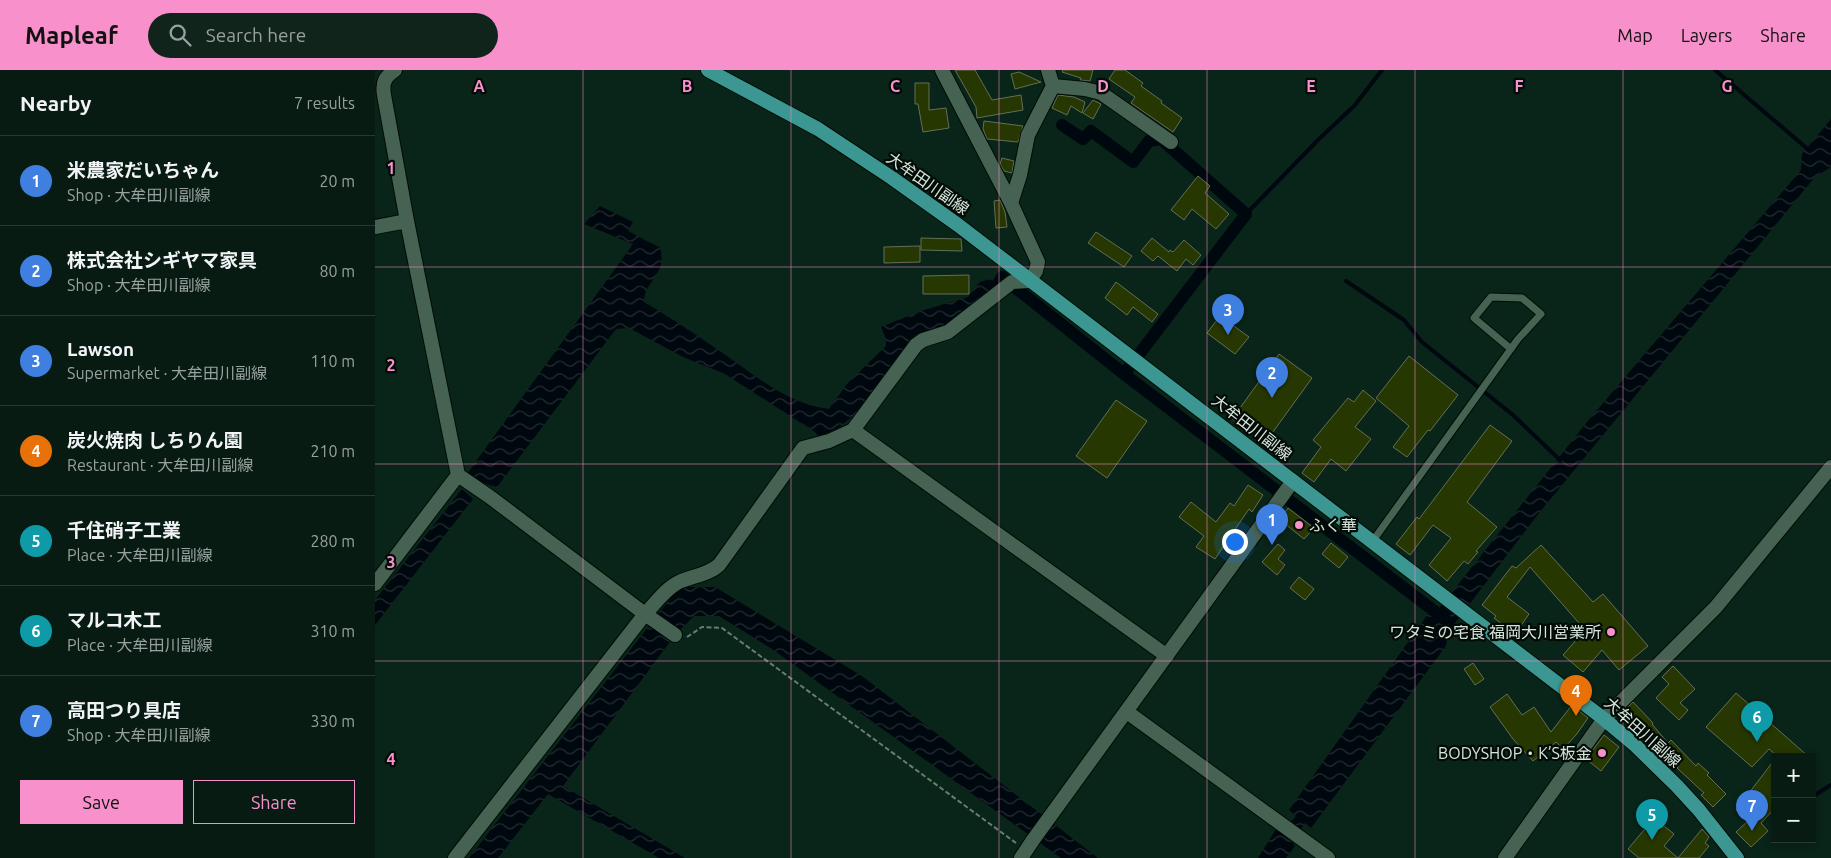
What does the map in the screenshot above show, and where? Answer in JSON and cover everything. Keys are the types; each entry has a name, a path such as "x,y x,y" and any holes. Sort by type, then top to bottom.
{"main road":[{"name":"大牟田川副線","path":"708,70 818,129 893,178 958,225 1604,718 1634,744 1682,792 1699,810 1737,858"}],"street":[{"path":"395,70 385,77 383,85 407,221 461,477 675,635"},
{"path":"455,858 649,617 671,586 713,570 719,565 803,448 829,442 853,430 916,345 923,340 948,332 1013,282 1029,280 1036,272 1038,262 1011,203 942,70"},
{"path":"1011,203 1020,175 1029,135 1053,86 1048,70"},
{"path":"1053,86 1085,89 1101,94 1171,142"},
{"path":"375,227 407,221"},
{"path":"853,430 1167,656"},
{"path":"1505,858 1604,718 1716,607 1831,467"},
{"path":"375,584 461,477"},
{"path":"1027,849 1293,481"},
{"path":"1127,712 1328,858"}],"lane":[{"path":"1372,542 1511,349 1541,314 1522,298 1491,297 1474,318 1511,349"}],"path":[{"path":"675,635 683,641 702,627 722,628 1027,849"}],"water":[{"path":"1831,119 1831,167 1815,177 1539,513 1449,631 1446,646 1311,828 1305,823 1292,842 1295,846 1286,858 1258,858 1276,829 1281,833 1296,816 1289,810 1428,614 1433,609 1437,611 1587,422 1801,170 1802,154"},
{"path":"600,206 633,222 628,231 661,248 661,264 645,294 646,303 773,388 800,402 829,409 847,384 886,346 886,339 881,327 921,311 968,297 980,282 990,279 1003,286 951,326 915,335 857,413 838,428 819,437 815,432 725,374 683,357 629,328 616,329 497,487 464,478 633,244 584,224"},
{"path":"462,489 473,499 375,625 375,600"},
{"path":"679,587 715,587 862,676 1098,858 1061,858 772,649 719,616 694,616 675,635 563,786 685,858 659,858 548,794 498,858 469,858"}],"building":[{"path":"955,70 975,70 992,100 1021,95 1023,110 977,118 976,107"},
{"path":"1063,70 1093,70 1090,81 1080,80 1081,78 1062,72"},
{"path":"1115,70 1125,70 1143,83 1141,86 1162,101 1161,103 1182,118 1173,132 1131,103 1135,97 1109,79"},
{"path":"1019,72 1041,82 1015,89 1011,74"},
{"path":"915,83 929,83 929,110 946,108 949,128 923,132 918,104 915,104"},
{"path":"1058,95 1074,97 1085,102 1082,113 1071,106 1067,115 1052,108"},
{"path":"1093,100 1101,104 1093,119 1083,113"},
{"path":"984,121 1023,126 1018,142 987,139 983,129"},
{"path":"1002,158 1014,161 1012,173 1004,171 1000,164"},
{"path":"1198,176 1210,186 1205,193 1229,214 1216,229 1192,209 1184,220 1171,210"},
{"path":"1000,200 1005,212 1007,227 996,228 994,201"},
{"path":"1096,232 1132,256 1124,267 1088,243"},
{"path":"921,238 961,239 962,251 921,250"},
{"path":"1152,238 1169,252 1170,250 1173,252 1184,240 1201,255 1193,265 1186,259 1177,271 1158,256 1153,261 1141,251"},
{"path":"920,246 920,262 884,263 884,247"},
{"path":"969,275 969,294 923,294 923,276"},
{"path":"1116,282 1158,314 1152,322 1133,307 1127,315 1105,298"},
{"path":"1220,316 1249,337 1235,354 1207,333"},
{"path":"1279,354 1312,378 1265,443 1232,419"},
{"path":"1409,356 1458,395 1407,457 1393,447 1409,426 1376,398"},
{"path":"1363,390 1376,401 1355,427 1371,439 1346,471 1331,459 1314,482 1302,473 1321,447 1313,440 1348,398 1354,402"},
{"path":"1116,400 1147,421 1107,478 1076,456"},
{"path":"1490,425 1512,441 1467,502 1497,527 1476,551 1478,552 1468,564 1464,561 1447,581 1429,565 1451,538 1433,525 1410,555 1396,544 1417,517 1419,519"},
{"path":"1248,485 1263,495 1252,512 1249,509 1234,531 1240,535 1231,548 1225,544 1215,559 1196,547 1204,536 1179,517 1191,502 1216,522 1230,503 1234,506"},
{"name":"ふく華","path":"1288,508 1314,528 1304,539 1284,523 1287,520 1282,516"},
{"path":"1331,543 1348,557 1339,568 1322,554"},
{"path":"1278,544 1285,550 1278,559 1285,565 1277,575 1262,562"},
{"path":"1541,545 1593,602 1603,594 1648,646 1619,670 1602,650 1583,672 1563,655 1585,630 1530,567 1507,597 1529,614 1515,634 1494,618 1496,616 1482,605 1512,566 1516,568"},
{"path":"1299,577 1314,589 1305,600 1290,588"},
{"path":"1473,663 1484,679 1475,685 1464,669"},
{"path":"1673,666 1695,689 1680,703 1688,710 1679,720 1656,698 1669,684 1662,677"},
{"path":"1736,693 1804,753 1774,753 1769,749 1752,767 1706,727"},
{"path":"1507,694 1522,715 1534,707 1551,732 1572,705 1588,718 1563,749 1556,742 1533,761 1513,739 1490,707"},
{"path":"1633,702 1653,723 1667,742 1658,750 1643,733 1641,735 1621,714"},
{"name":"BODYSHOP・K’S板金","path":"1604,735 1619,747 1601,771 1586,759"},
{"path":"1671,740 1696,766 1698,763 1709,773 1707,775 1726,794 1713,807 1701,795 1704,793 1677,768 1679,766 1662,749"},
{"path":"1771,764 1771,812 1761,823 1768,831 1751,847 1736,832 1749,820 1736,810"},
{"path":"1654,818 1674,834 1664,846 1678,858 1639,858 1628,849"},
{"path":"1702,829 1709,837 1705,843 1709,846 1699,858 1678,858"}],"waterway":[{"path":"1246,214 1355,105 1382,70"},
{"path":"1715,70 1810,151"},
{"path":"1062,125 1083,139 1091,131 1133,162 1149,141 1161,139 1246,214 1124,374"},
{"path":"999,282 1002,277 1124,374 1446,620"},
{"path":"1346,281 1404,320 1422,342 1513,415 1560,460"},
{"path":"1816,794 1831,785"}],"place":[{"name":"Lawson","path":"1228,335"},
{"name":"株式会社シギヤマ家具","path":"1272,398"},
{"name":"ふく華","path":"1299,525"},
{"name":"米農家だいちゃん","path":"1272,545"},
{"name":"ワタミの宅食 福岡大川営業所","path":"1611,632"},
{"name":"炭火焼肉 しちりん園","path":"1576,716"},
{"name":"マルコ木工","path":"1757,742"},
{"name":"BODYSHOP・K’S板金","path":"1602,753"},
{"name":"高田つり具店","path":"1752,831"},
{"name":"千住硝子工業","path":"1652,840"}]}
